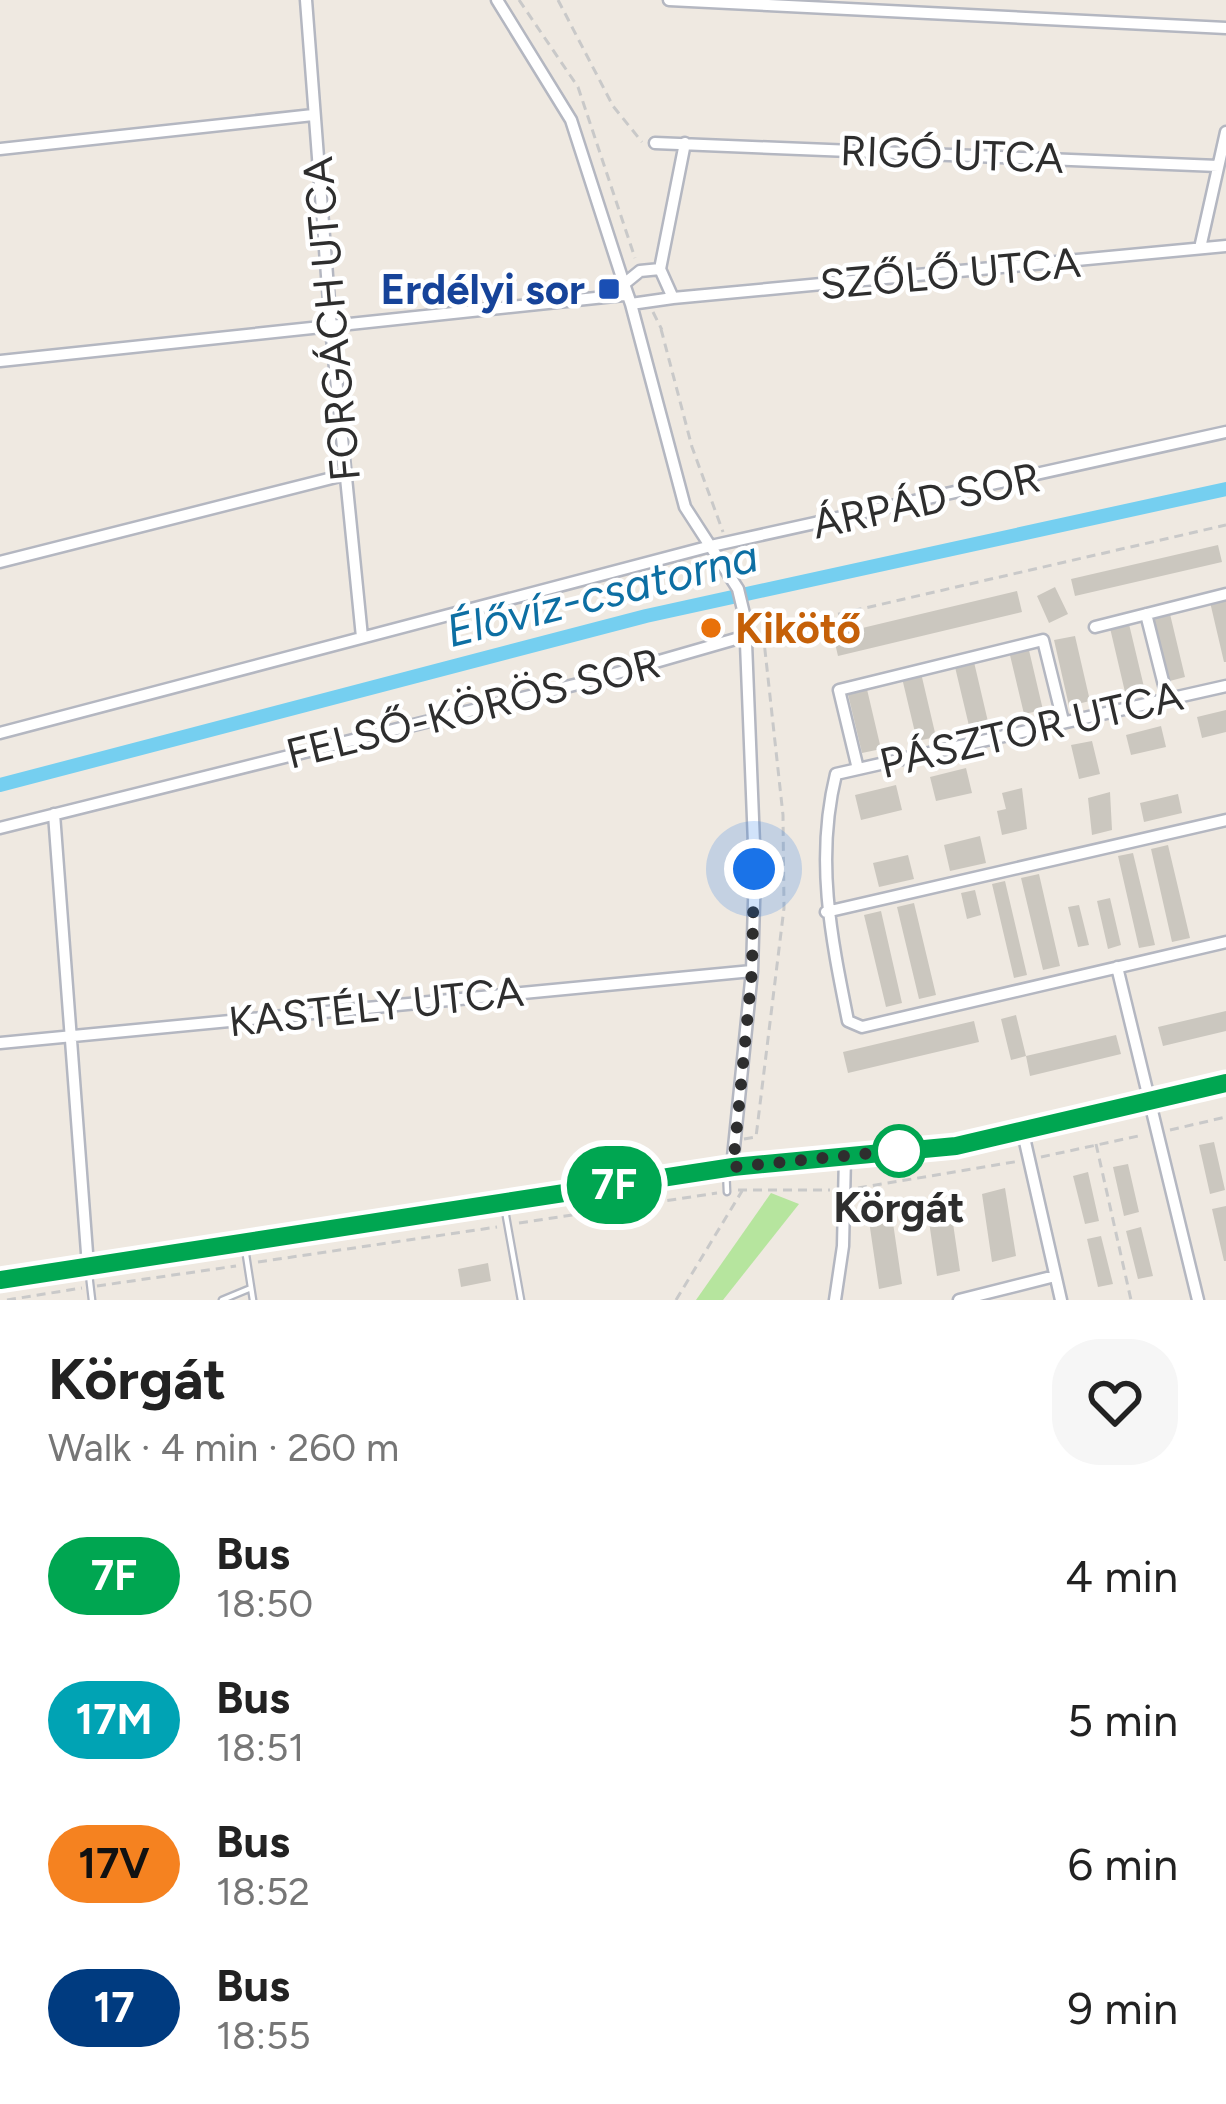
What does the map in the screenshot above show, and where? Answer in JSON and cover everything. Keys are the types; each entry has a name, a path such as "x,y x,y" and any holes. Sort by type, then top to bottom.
{"street":[{"name":"FORGÁCH UTCA","path":"307,0 331,328 362,637"},
{"path":"497,0 571,120 685,507 738,589 745,617 752,971 730,1168"},
{"path":"669,0 1226,28"},
{"path":"0,149 313,115"},
{"path":"1200,248 1226,132"},
{"name":"RIGÓ UTCA","path":"655,143 1218,166"},
{"path":"673,298 660,269 685,143"},
{"name":"SZŐLŐ UTCA","path":"0,361 626,294 652,303 1226,246"},
{"path":"626,294 640,271 660,269"},
{"name":"ÁRPÁD SOR","path":"0,733 711,547 1226,432"},
{"path":"0,562 344,475"},
{"path":"1094,627 1226,594"},
{"path":"1146,614 1167,697"},
{"name":"FELSŐ-KÖRÖS SOR","path":"0,828 586,682 746,636"},
{"path":"858,769 839,690 1043,640 1063,721"},
{"name":"PÁSZTOR UTCA","path":"826,912 826,814 836,774 1226,686"},
{"path":"54,814 88,1266"},
{"path":"1226,820 826,912 848,1022 862,1027 1226,943"},
{"path":"1117,967 1198,1300"},
{"name":"KASTÉLY UTCA","path":"0,1043 752,971"},
{"path":"0,1280 730,1168 1022,1133 1226,1084"},
{"path":"1022,1133 1061,1300"},
{"path":"835,1300 845,1156"},
{"path":"959,1300 1055,1276"}],"lane":[{"path":"728,1192 730,1168"},
{"path":"503,1202 521,1300"},
{"path":"244,1242 253,1300"},
{"path":"88,1266 92,1300"},
{"path":"222,1300 251,1288"}],"path":[{"path":"519,0 578,87 640,271"},
{"path":"558,0 613,106 643,142 655,143"},
{"path":"652,303 692,447 722,530"},
{"path":"746,636 1226,525"},
{"path":"743,1139 756,1137 784,908 783,815 763,632"},
{"path":"7,1300 742,1190 844,1190 1030,1160 1225,1118 1226,1128"},
{"path":"1096,1143 1131,1300"},
{"path":"676,1300 742,1190"}],"green space":[{"path":"771,1193 799,1204 723,1300 696,1300"}],"building":[{"path":"1218,545 1222,562 1075,596 1071,579"},
{"path":"1055,587 1068,614 1049,623 1037,596"},
{"path":"1017,591 1022,612 838,656 833,635"},
{"path":"1226,599 1226,662 1224,662 1210,602"},
{"path":"1170,614 1185,677 1166,682 1151,619"},
{"path":"1129,624 1144,687 1125,692 1110,628"},
{"path":"1075,636 1090,701 1069,706 1054,640"},
{"path":"1028,646 1043,710 1024,714 1009,651"},
{"path":"974,662 989,726 970,730 955,667"},
{"path":"921,673 936,737 917,741 902,678"},
{"path":"866,685 881,749 862,753 847,690"},
{"path":"1226,710 1226,732 1202,738 1197,717"},
{"path":"1161,726 1166,747 1131,755 1126,735"},
{"path":"1092,741 1100,774 1079,779 1071,745"},
{"path":"966,768 972,793 936,801 930,777"},
{"path":"896,785 902,810 861,820 855,795"},
{"path":"1022,788 1027,829 1002,835 997,811 1006,809 1002,793"},
{"path":"1110,792 1112,830 1092,835 1088,798"},
{"path":"1178,794 1182,813 1144,822 1140,803"},
{"path":"980,836 986,863 950,871 944,845"},
{"path":"1168,845 1190,938 1172,942 1151,849"},
{"path":"1133,853 1155,945 1139,948 1118,856"},
{"path":"908,855 914,879 879,887 873,863"},
{"path":"1039,874 1060,966 1043,970 1021,878"},
{"path":"1005,881 1027,975 1014,978 992,884"},
{"path":"975,890 981,915 967,919 961,893"},
{"path":"1110,898 1121,945 1108,949 1097,901"},
{"path":"914,903 936,995 919,999 897,907"},
{"path":"1079,905 1089,945 1078,947 1068,907"},
{"path":"881,911 902,1003 886,1007 864,915"},
{"path":"1226,1011 1226,1031 1163,1046 1158,1027"},
{"path":"1016,1015 1026,1056 1011,1060 1001,1019"},
{"path":"974,1021 979,1042 848,1073 843,1052"},
{"path":"1116,1035 1121,1054 1030,1076 1026,1056"},
{"path":"1214,1142 1225,1190 1210,1194 1199,1145"},
{"path":"1128,1164 1139,1212 1124,1216 1113,1167"},
{"path":"1088,1172 1099,1221 1085,1224 1073,1176"},
{"path":"1005,1188 1016,1256 992,1262 982,1194"},
{"path":"950,1203 960,1271 937,1276 927,1208"},
{"path":"1226,1206 1226,1261 1224,1261 1212,1209"},
{"path":"892,1216 902,1284 879,1289 869,1221"},
{"path":"1141,1227 1153,1276 1138,1279 1126,1231"},
{"path":"1101,1236 1113,1284 1098,1287 1087,1239"},
{"path":"488,1263 491,1281 461,1287 458,1269"}],"waterway":[{"name":"Élővíz-csatorna","path":"0,785 646,616 1226,489"}],"bus line":[{"name":"7F","path":"0,1280 733,1167 956,1146 1226,1083"}],"place":[{"name":"Erdélyi sor","path":"609,289"},
{"name":"Kikötő","path":"711,628"},
{"name":"Körgát","path":"899,1151"}],"route":[{"path":"754,869 747,1046 732,1135 733,1167 904,1150 899,1151"}]}
